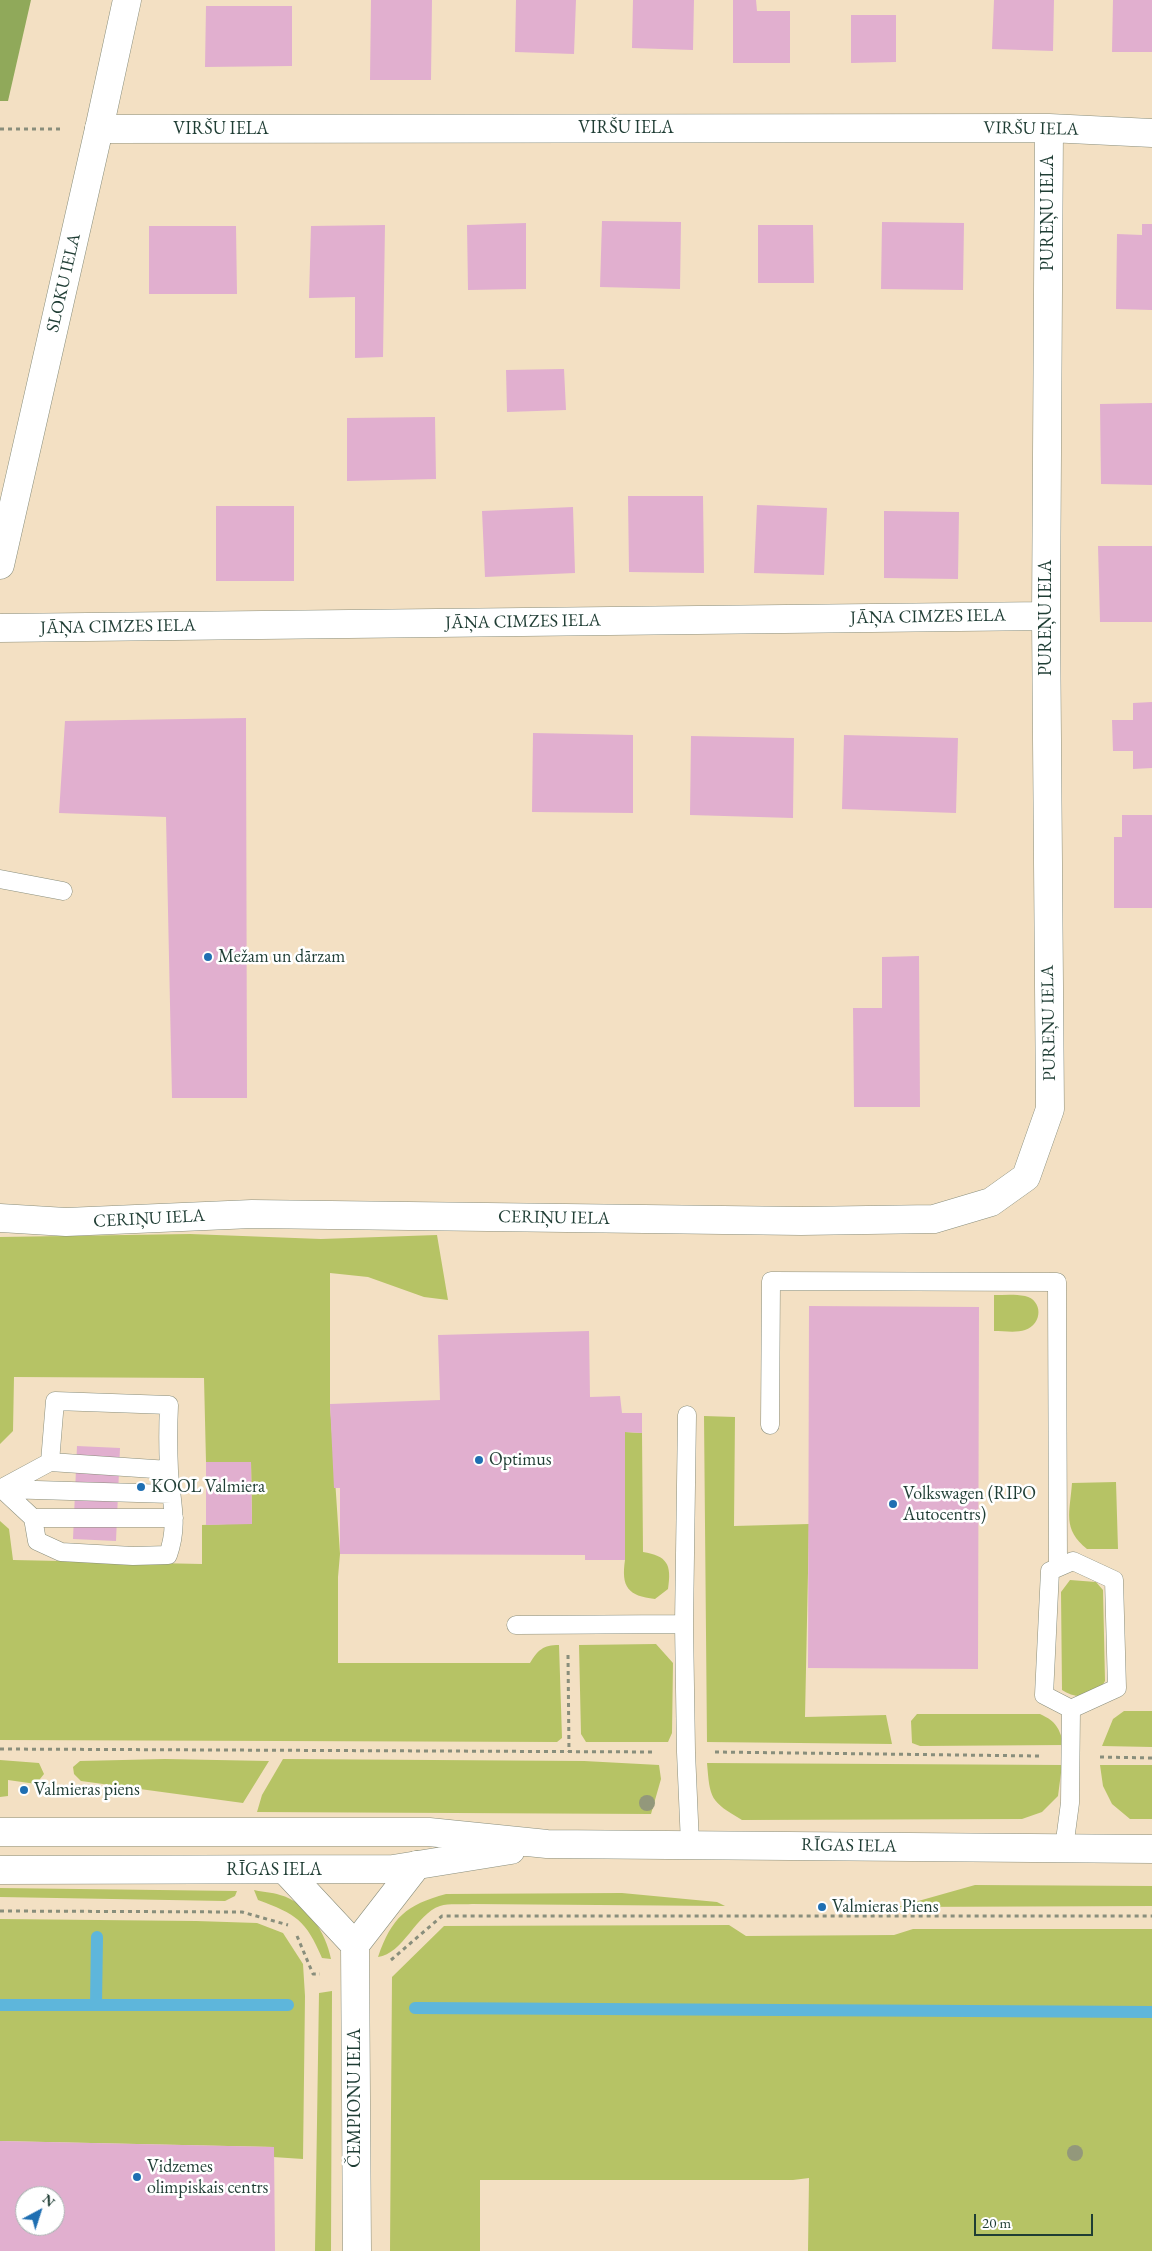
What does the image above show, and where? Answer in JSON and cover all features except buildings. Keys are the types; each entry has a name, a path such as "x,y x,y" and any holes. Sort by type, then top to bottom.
{"street":[{"name":"SLOKU IELA","path":"0,565 100,129 127,0"},
{"name":"VIRŠU IELA","path":"100,129 1049,128 1152,133"},
{"name":"PUREŅU IELA","path":"1049,128 1046,616 1050,1108"},
{"name":"JĀŅA CIMZES IELA","path":"0,628 1046,616"},
{"name":"CERIŅU IELA","path":"0,1218 66,1222 252,1214 781,1220 934,1219 991,1202 1026,1177 1050,1108"},
{"name":"RĪGAS IELA","path":"0,1832 430,1832 547,1844 1152,1849"},
{"name":"RĪGAS IELA","path":"0,1870 393,1869 547,1844"},
{"path":"285,1870 355,1945 417,1866"},
{"name":"ČEMPIONU IELA","path":"355,1945 357,2251"}],"lane":[{"path":"0,879 63,891"},
{"path":"770,1425 771,1282 1057,1282 1058,1567"},
{"path":"1,1489 33,1518 37,1541 61,1552 133,1556 168,1555 174,1537 169,1470 169,1405 54,1401 50,1462"},
{"path":"687,1415 684,1624 690,1844"},
{"path":"1,1489 50,1462 169,1470"},
{"path":"1,1489 172,1494"},
{"path":"33,1518 174,1518"},
{"path":"1072,1562 1114,1580 1118,1688 1071,1709 1044,1695 1050,1571 1072,1562"},
{"path":"516,1625 684,1624"},
{"path":"1064,1848 1070,1803 1071,1709"}],"path":[{"path":"0,128 100,129"},
{"path":"567,1625 569,1752"},
{"path":"0,1749 660,1752"},
{"path":"712,1752 1049,1756"},
{"path":"1113,1757 1152,1758"},
{"path":"0,1911 242,1912 292,1926"},
{"path":"390,1961 442,1916 1152,1916"},
{"path":"296,1934 313,1974 322,1974"}],"green space":[{"path":"0,0 31,0 8,101 0,101"},
{"path":"190,1234 321,1239 437,1235 448,1300 424,1297 368,1277 330,1273 330,1404 340,1554 338,1577 338,1663 530,1663 541,1649 559,1645 562,1738 557,1742 0,1740 0,1521 9,1529 13,1560 202,1564 202,1525 252,1523 251,1462 206,1462 204,1378 14,1377 13,1431 0,1444 0,1237"},
{"path":"994,1295 1017,1295 1031,1298 1038,1307 1038,1318 1035,1323 1022,1331 994,1331"},
{"path":"704,1416 735,1417 734,1526 809,1524 805,1717 886,1715 892,1744 707,1742"},
{"path":"625,1432 642,1433 643,1552 663,1559 668,1567 668,1589 655,1599 646,1598 633,1592 628,1588 624,1577"},
{"path":"1116,1482 1118,1549 1087,1549 1074,1534 1069,1519 1072,1483"},
{"path":"1070,1580 1096,1582 1103,1590 1105,1681 1097,1691 1086,1696 1074,1695 1062,1690 1061,1592"},
{"path":"656,1644 673,1663 672,1733 668,1742 586,1742 581,1734 579,1645"},
{"path":"1124,1711 1152,1711 1152,1747 1102,1746 1113,1719"},
{"path":"917,1714 1040,1714 1056,1726 1061,1734 1064,1745 920,1746 912,1743 911,1721"},
{"path":"165,1759 269,1761 243,1803 81,1781 74,1774 73,1767 80,1761"},
{"path":"283,1759 584,1761 659,1765 661,1779 651,1814 257,1812 262,1795"},
{"path":"0,1760 39,1763 44,1774 36,1784 8,1780 8,1796 0,1797"},
{"path":"707,1763 1062,1765 1058,1796 1042,1812 1022,1819 742,1820 723,1808 714,1798 709,1784"},
{"path":"1100,1765 1152,1765 1152,1819 1130,1819 1112,1804 1103,1786"},
{"path":"975,1885 1152,1886 1152,1906 897,1907"},
{"path":"0,1888 237,1891 235,1896 225,1901 0,1897"},
{"path":"254,1890 277,1894 290,1899 307,1911 325,1939 331,1959 322,1958 311,1935 298,1920 291,1914 258,1900"},
{"path":"622,1893 717,1902 725,1906 444,1905 431,1910 395,1949 378,1957 389,1932 402,1915 420,1903 446,1894"},
{"path":"0,1919 257,1923 283,1933 303,1964 305,1996 303,2159 273,2157 273,2147 0,2141"},
{"path":"729,1925 746,1936 894,1935 913,1929 1152,1929 1152,2251 808,2251 809,2178 793,2180 480,2180 480,2251 390,2251 392,1977 444,1926"},
{"path":"332,1991 331,2251 315,2251 319,1993"}],"waterway":[{"path":"96,2005 97,1937"},
{"path":"0,2005 288,2005"},
{"path":"415,2008 1152,2012"}],"place":[{"name":"Mežam un dārzam","path":"208,957"},
{"name":"Optimus","path":"479,1460"},
{"name":"KOOL Valmiera","path":"141,1487"},
{"name":"Volkswagen (RIPO Autocentrs)","path":"893,1504"},
{"name":"Valmieras piens","path":"24,1790"},
{"name":"Valmieras Piens","path":"822,1907"},
{"name":"Vidzemes olimpiskais centrs","path":"137,2177"}]}
